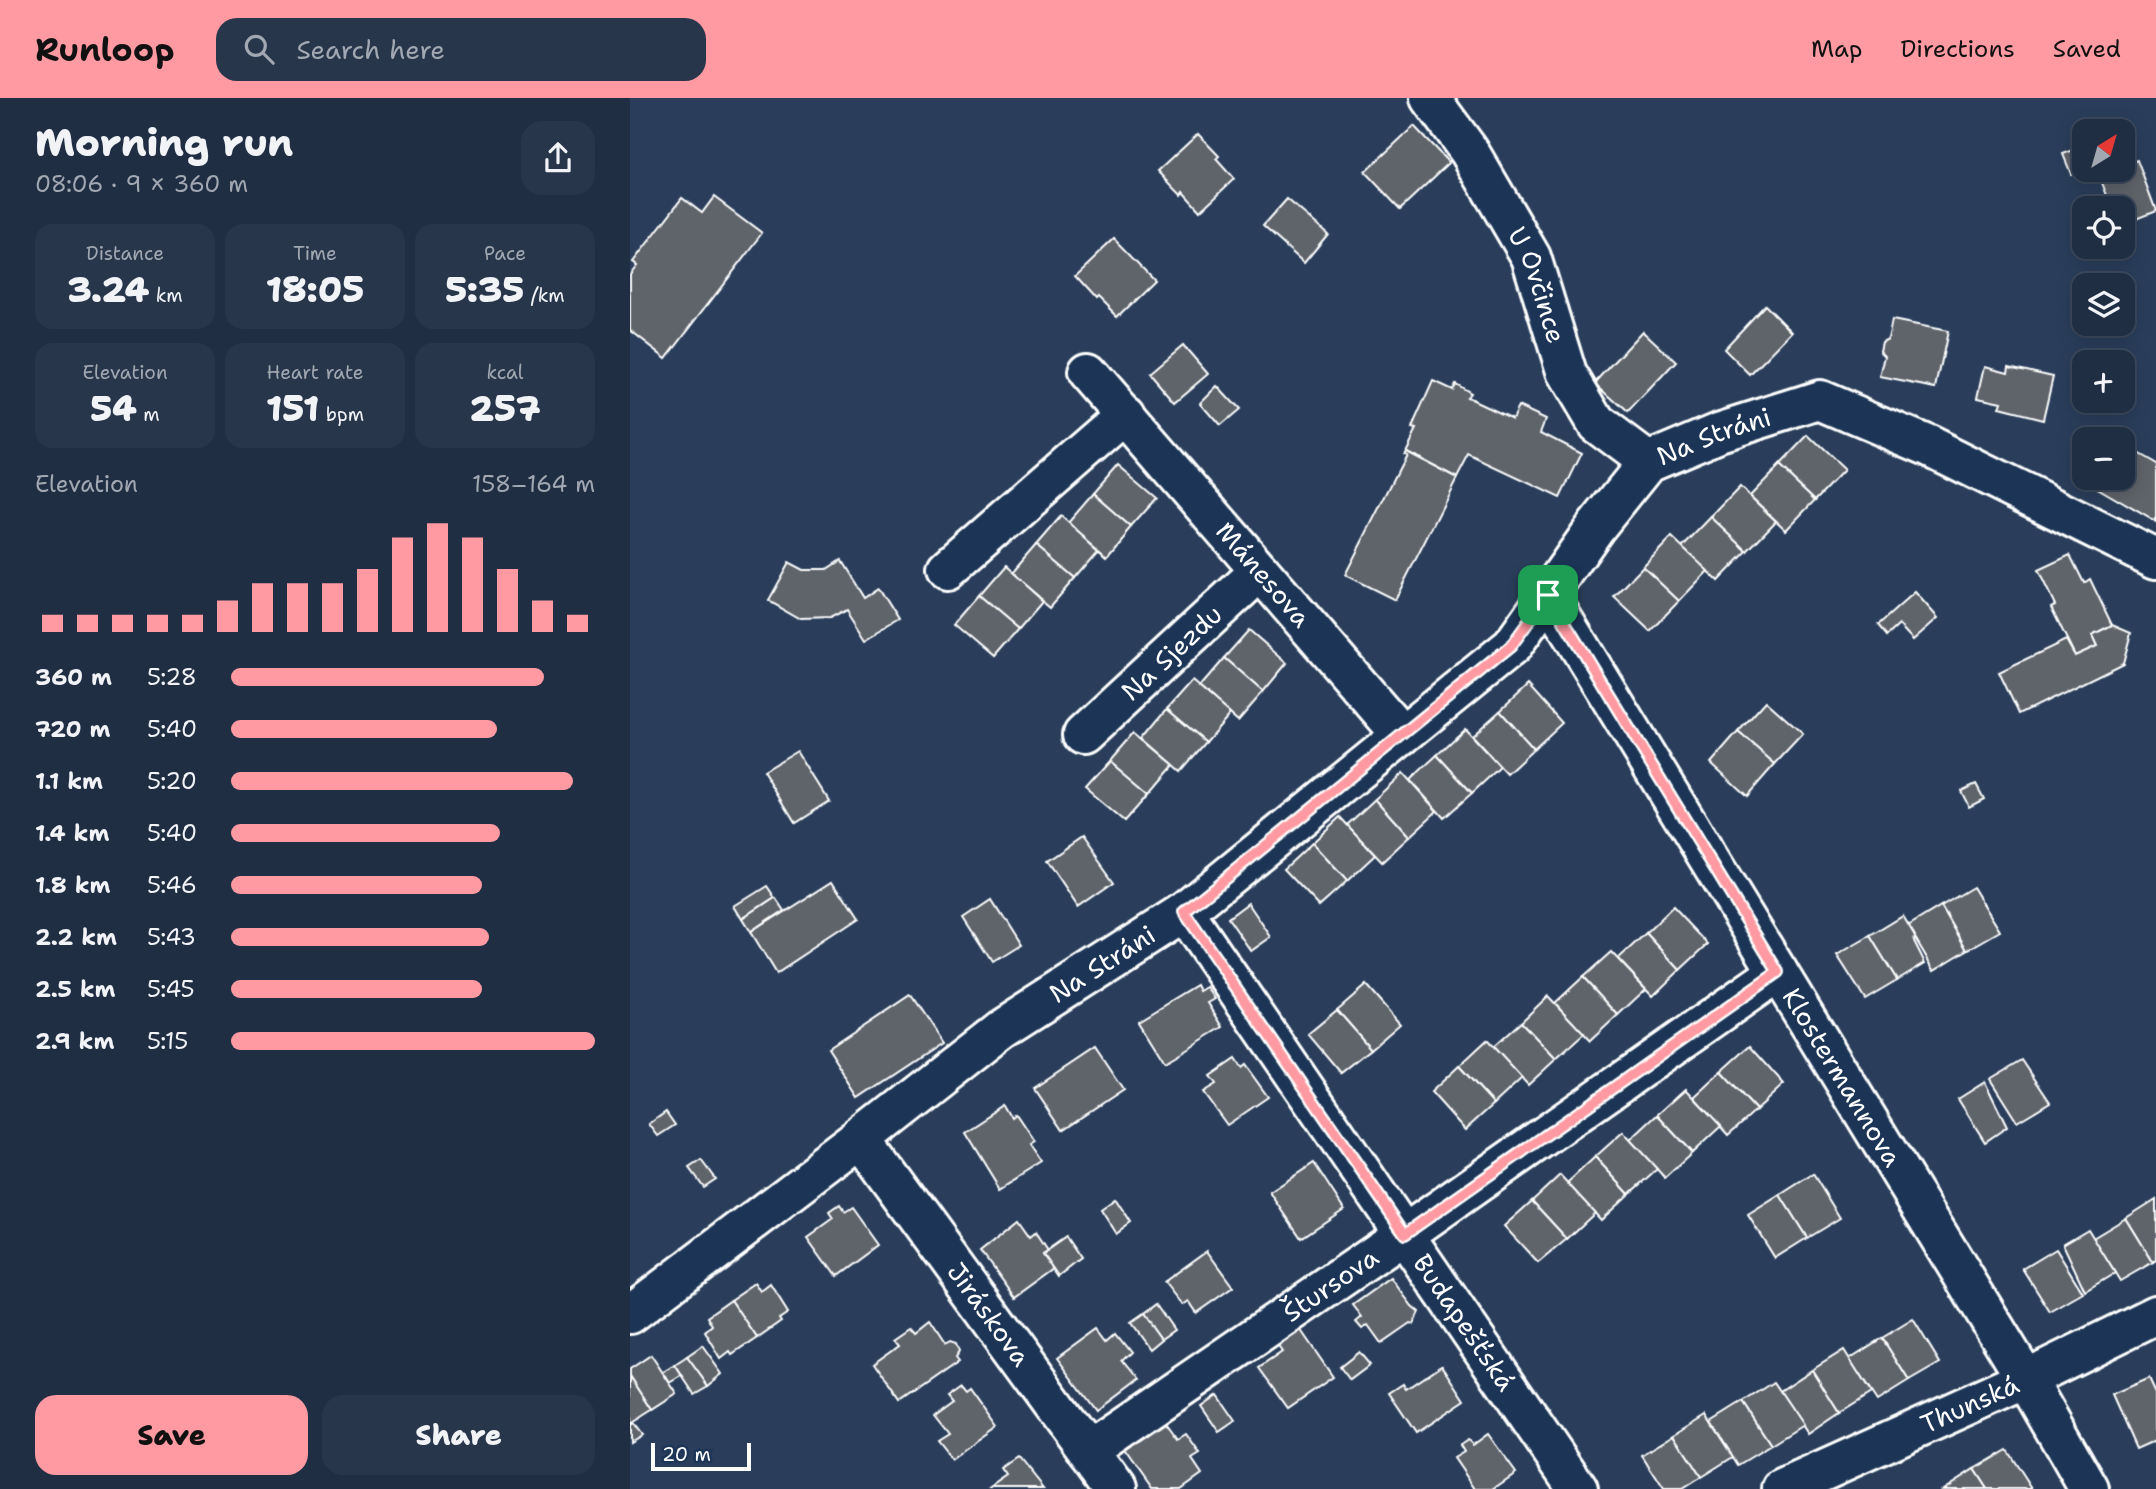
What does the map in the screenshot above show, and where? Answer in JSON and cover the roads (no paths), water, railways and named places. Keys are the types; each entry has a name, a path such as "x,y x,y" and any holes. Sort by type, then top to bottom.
{"street":[{"name":"U Ovčince","path":"1430,98 1469,151 1531,257 1567,374 1596,423 1648,462"},
{"name":"Mánesova","path":"1088,372 1402,735"},
{"name":"Na Stráni","path":"630,1314 1002,1029 1184,912 1511,646 1595,528 1648,462 1720,432 1820,400 1928,446 2156,559"},
{"path":"948,569 1126,414"},
{"name":"Na Sjezdu","path":"1083,735 1260,571"},
{"name":"Klostermannova","path":"1548,595 2026,1379 2089,1489"},
{"name":"Budapešťská","path":"1184,912 1578,1489"},
{"name":"Štursova","path":"1088,1451 1405,1234 1778,972"},
{"name":"Jiráskova","path":"861,1139 1116,1489"},
{"name":"Thunská","path":"1782,1489 2026,1379 2156,1314"}]}
